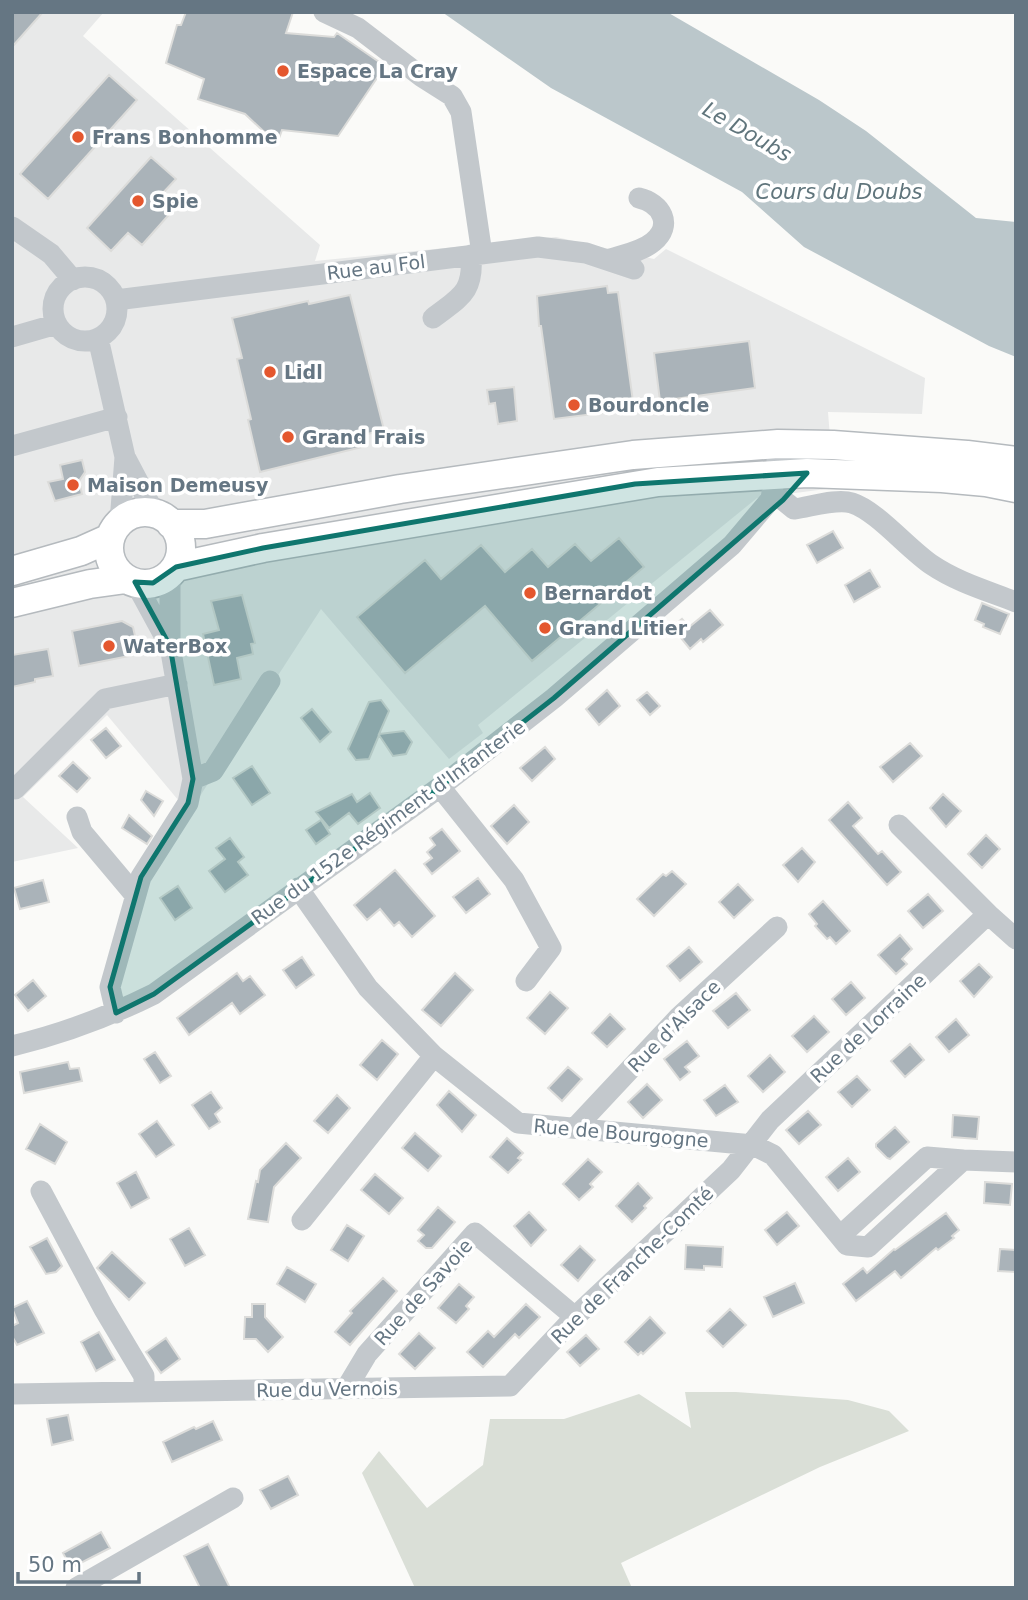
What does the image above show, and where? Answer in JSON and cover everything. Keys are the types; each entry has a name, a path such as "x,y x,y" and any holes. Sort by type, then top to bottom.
{"main road":[{"path":"12,570 81,551 137,513 205,524 400,489 632,455 778,444 967,454 1016,461"},
{"path":"12,603 90,584 130,580 153,583 173,570 263,548 635,484 779,488 807,473 942,478 1016,488"},
{"path":"163,519 180,540 180,558 173,570"},
{"path":"115,530 110,556 119,573 130,580"}],"street":[{"path":"324,12 358,28 458,103 477,254 471,283 463,295 433,318"},
{"path":"607,260 643,248 655,241 660,234 663,216 660,209 639,198"},
{"path":"12,227 51,254 73,279"},
{"name":"Rue au Fol","path":"116,300 538,247 586,253 634,269"},
{"path":"73,279 94,279 111,291 116,300 116,318 99,338 80,341 71,338 57,324 53,314 54,303 64,285 73,279"},
{"path":"12,337 57,324"},
{"path":"99,338 125,457 115,530"},
{"path":"12,446 117,417"},
{"path":"897,449 785,452 778,461 779,488 794,509 842,500 853,503 867,511 934,567 967,584 1016,602"},
{"path":"125,457 163,519"},
{"name":"Rue du 152e Régiment d'Infanterie","path":"12,1046 55,1035 116,1013 153,994 440,787 554,698 732,545 779,488"},
{"path":"116,1013 110,988 141,877 188,803 194,779 170,646 173,570"},
{"path":"130,580 170,646"},
{"path":"194,779 212,771 270,681"},
{"path":"15,789 105,699 177,684"},
{"path":"440,787 514,880 551,948 526,981"},
{"path":"77,817 82,832 135,895"},
{"path":"899,825 1016,939"},
{"name":"Rue de Bourgogne","path":"299,888 368,988 434,1056 518,1123 752,1145 774,1155 840,1236 927,1157 1016,1162"},
{"name":"Rue de Lorraine","path":"752,1145 770,1120 988,914"},
{"name":"Rue d'Alsace","path":"575,1128 679,1017 777,927"},
{"path":"302,1220 434,1056"},
{"name":"Rue de Franche-Comté","path":"510,1386 575,1317 731,1170 752,1145"},
{"path":"41,1191 104,1309 144,1376 144,1392"},
{"name":"Rue de Savoie","path":"346,1389 367,1354 475,1233 575,1317"},
{"name":"Rue du Vernois","path":"12,1394 510,1386"},
{"path":"76,1588 233,1498"}],"highlighted area":[{"path":"807,473 783,500 554,698 440,787 154,994 116,1013 110,987 141,877 188,803 193,779 170,646 135,582 153,583 176,567 263,548 635,484"}],"shaded area":[{"path":"12,12 104,12 83,36 320,245 315,261 556,237 654,259 666,249 925,378 922,414 828,412 834,488 757,498 478,725 483,733 449,759 321,609 189,813 107,715 23,797 78,848 12,862"},
{"path":"685,1392 736,1392 848,1400 889,1411 909,1431 820,1467 621,1563 632,1588 415,1588 362,1473 379,1451 427,1508 483,1465 490,1419 564,1419 639,1394 691,1428"}],"water":[{"name":"Cours du Doubs","path":"442,12 667,12 819,100 866,131 976,218 1016,222 1016,357 989,346 804,247 742,192 551,88"}],"building":[{"path":"12,12 43,12 12,47"},
{"name":"Espace La Cray","path":"186,12 293,12 286,33 334,37 337,33 385,66 338,136 282,130 277,144 245,114 198,99 204,79 166,63 177,25 181,25"},
{"name":"Frans Bonhomme","path":"109,75 137,100 48,199 20,174"},
{"name":"Spie","path":"151,157 176,179 160,196 174,209 142,245 128,233 111,251 87,228"},
{"path":"607,286 608,293 618,292 634,409 554,419 539,326 537,296"},
{"path":"350,295 384,430 363,435 366,446 260,472 237,359 242,358 232,318 308,301 309,304"},
{"path":"749,341 755,388 660,401 654,353"},
{"path":"514,387 517,421 498,424 495,403 489,404 487,390"},
{"path":"82,460 85,472 79,481 82,494 55,501 48,482 63,479 60,465"},
{"path":"833,531 843,548 817,563 807,545"},
{"path":"619,538 644,567 532,661 485,606 405,673 357,617 425,560 441,579 481,545 505,572 532,549 548,567 575,544 591,561"},
{"path":"870,570 880,587 854,602 845,585"},
{"path":"242,595 255,643 251,644 253,654 237,658 241,679 214,685 203,634 219,630 211,601"},
{"path":"982,603 1009,614 1000,634 983,627 984,624 975,620"},
{"path":"710,610 723,625 690,649 672,627 682,619 689,627"},
{"path":"122,621 133,627 139,654 79,666 72,631"},
{"path":"48,649 53,676 12,687 12,655"},
{"path":"607,690 620,706 599,725 586,709"},
{"path":"647,692 660,706 650,715 637,700"},
{"path":"381,700 389,711 379,734 404,731 412,742 406,754 393,756 379,735 369,759 356,760 348,749 369,702"},
{"path":"312,709 331,732 320,742 301,718"},
{"path":"106,728 121,746 106,758 91,740"},
{"path":"910,743 922,756 893,782 880,767"},
{"path":"545,747 555,759 532,781 520,768"},
{"path":"73,762 90,778 77,792 59,776"},
{"path":"252,766 270,793 252,805 233,778"},
{"path":"146,791 163,801 154,816 141,800"},
{"path":"370,793 380,808 358,824 349,813 329,828 316,812 352,794 357,802"},
{"path":"943,794 961,811 946,827 930,808"},
{"path":"848,802 862,818 853,826 878,854 882,851 901,872 887,885 829,820"},
{"path":"514,805 529,822 507,844 491,826"},
{"path":"129,815 152,836 147,844 122,828"},
{"path":"321,820 330,834 316,844 306,830"},
{"path":"442,829 460,851 432,874 424,864 432,858 427,852 435,845 430,838"},
{"path":"986,835 1000,849 982,868 968,854"},
{"path":"230,838 244,857 238,862 248,875 225,892 209,871 225,859 216,848"},
{"path":"802,848 815,862 798,882 783,865"},
{"path":"395,870 435,916 412,937 399,922 394,926 380,909 367,920 354,905"},
{"path":"672,871 686,884 654,916 637,899 663,874 666,876"},
{"path":"478,878 490,894 466,913 453,897"},
{"path":"43,880 49,902 20,909 14,888"},
{"path":"738,884 753,900 734,918 719,902"},
{"path":"178,886 192,908 175,920 160,898"},
{"path":"928,894 943,911 923,928 908,911"},
{"path":"823,901 850,931 836,944 815,926 817,924 809,914"},
{"path":"900,935 912,949 902,959 907,964 896,974 878,955"},
{"path":"689,947 702,962 680,981 667,966"},
{"path":"302,957 314,975 296,988 283,970"},
{"path":"979,964 992,977 974,997 960,981"},
{"path":"237,973 243,981 250,976 265,995 240,1014 232,1003 189,1035 177,1018"},
{"path":"455,973 473,990 441,1026 422,1010"},
{"path":"33,980 46,996 28,1011 15,995"},
{"path":"851,982 865,998 846,1015 832,999"},
{"path":"550,992 568,1008 545,1034 527,1018"},
{"path":"736,993 750,1010 728,1028 713,1011"},
{"path":"610,1014 625,1029 607,1047 592,1033"},
{"path":"814,1016 829,1032 807,1052 792,1036"},
{"path":"956,1019 969,1035 949,1052 936,1037"},
{"path":"382,1040 398,1054 377,1080 360,1065"},
{"path":"687,1041 699,1056 685,1067 690,1072 680,1080 664,1059"},
{"path":"910,1044 924,1060 905,1077 891,1061"},
{"path":"155,1052 171,1076 160,1083 144,1059"},
{"path":"770,1055 785,1072 763,1092 748,1076"},
{"path":"68,1062 70,1069 79,1068 82,1081 24,1093 20,1072"},
{"path":"568,1067 582,1079 562,1101 548,1088"},
{"path":"857,1076 870,1090 852,1107 838,1092"},
{"path":"647,1084 662,1100 643,1118 628,1102"},
{"path":"725,1085 738,1102 716,1116 704,1100"},
{"path":"449,1091 476,1115 462,1132 437,1105"},
{"path":"211,1092 222,1108 215,1114 220,1122 209,1129 192,1105"},
{"path":"337,1095 350,1108 328,1133 314,1121"},
{"path":"808,1111 821,1125 799,1144 786,1130"},
{"path":"953,1115 979,1117 977,1139 952,1137"},
{"path":"157,1121 174,1145 156,1157 139,1134"},
{"path":"40,1124 67,1142 55,1164 26,1149"},
{"path":"895,1127 909,1142 890,1159 876,1144"},
{"path":"415,1133 441,1156 428,1171 402,1148"},
{"path":"507,1138 523,1153 518,1158 521,1160 508,1173 490,1157"},
{"path":"286,1143 301,1158 274,1187 268,1222 248,1219 260,1170"},
{"path":"848,1158 860,1172 838,1191 826,1177"},
{"path":"588,1159 602,1172 590,1184 593,1187 579,1200 563,1184"},
{"path":"136,1172 149,1198 131,1208 117,1183"},
{"path":"375,1174 403,1198 389,1214 361,1190"},
{"path":"985,1182 1012,1184 1010,1205 984,1203"},
{"path":"638,1183 652,1198 632,1222 616,1206"},
{"path":"438,1207 455,1222 432,1248 426,1248 418,1241 424,1235 418,1230"},
{"path":"529,1212 546,1230 531,1246 514,1226"},
{"path":"787,1212 799,1226 777,1245 765,1230"},
{"path":"946,1213 959,1230 952,1236 954,1238 938,1250 936,1248 901,1278 895,1271 856,1301 843,1284 863,1268 867,1273 894,1249"},
{"path":"347,1225 364,1236 348,1261 331,1250"},
{"path":"189,1228 205,1255 185,1266 170,1239"},
{"path":"47,1238 62,1266 56,1272 46,1274 30,1247"},
{"path":"686,1245 723,1247 722,1267 685,1269"},
{"path":"580,1246 595,1260 578,1281 561,1265"},
{"path":"1000,1249 1016,1250 1016,1272 998,1271"},
{"path":"112,1252 145,1283 129,1300 97,1268"},
{"path":"287,1267 316,1284 305,1302 277,1284"},
{"path":"383,1278 397,1291 350,1345 335,1332 352,1313 350,1311"},
{"path":"795,1283 804,1303 773,1317 764,1297"},
{"path":"459,1284 474,1297 466,1306 469,1309 456,1323 438,1308"},
{"path":"27,1301 44,1333 17,1345 12,1336 12,1326 18,1323 12,1308"},
{"path":"252,1304 265,1304 265,1317 283,1337 268,1352 256,1339 244,1339 245,1317 252,1317"},
{"path":"526,1304 540,1317 519,1338 515,1334 483,1367 467,1352 488,1331 494,1337"},
{"path":"730,1309 746,1325 723,1347 707,1331"},
{"path":"650,1317 665,1333 643,1354 641,1352 638,1355 625,1342"},
{"path":"99,1332 115,1360 96,1371 81,1342"},
{"path":"419,1333 435,1348 415,1369 399,1354"},
{"path":"586,1335 599,1349 580,1366 567,1352"},
{"path":"166,1338 180,1359 161,1373 146,1352"},
{"path":"68,1415 73,1440 52,1445 47,1419"},
{"path":"213,1421 222,1440 172,1462 163,1442"},
{"path":"288,1476 298,1495 271,1509 260,1490"},
{"path":"101,1532 110,1548 71,1568 63,1553"},
{"path":"208,1544 230,1588 200,1588 184,1556"}],"place":[{"name":"Espace La Cray","path":"283,71"},
{"name":"Frans Bonhomme","path":"78,137"},
{"name":"Spie","path":"138,201"},
{"name":"Lidl","path":"270,372"},
{"name":"Bourdoncle","path":"574,405"},
{"name":"Grand Frais","path":"288,437"},
{"name":"Maison Demeusy","path":"73,485"},
{"name":"Bernardot","path":"530,593"},
{"name":"Grand Litier","path":"545,628"},
{"name":"WaterBox","path":"109,646"}],"water label":[{"name":"Le Doubs","path":"747,132"}]}
